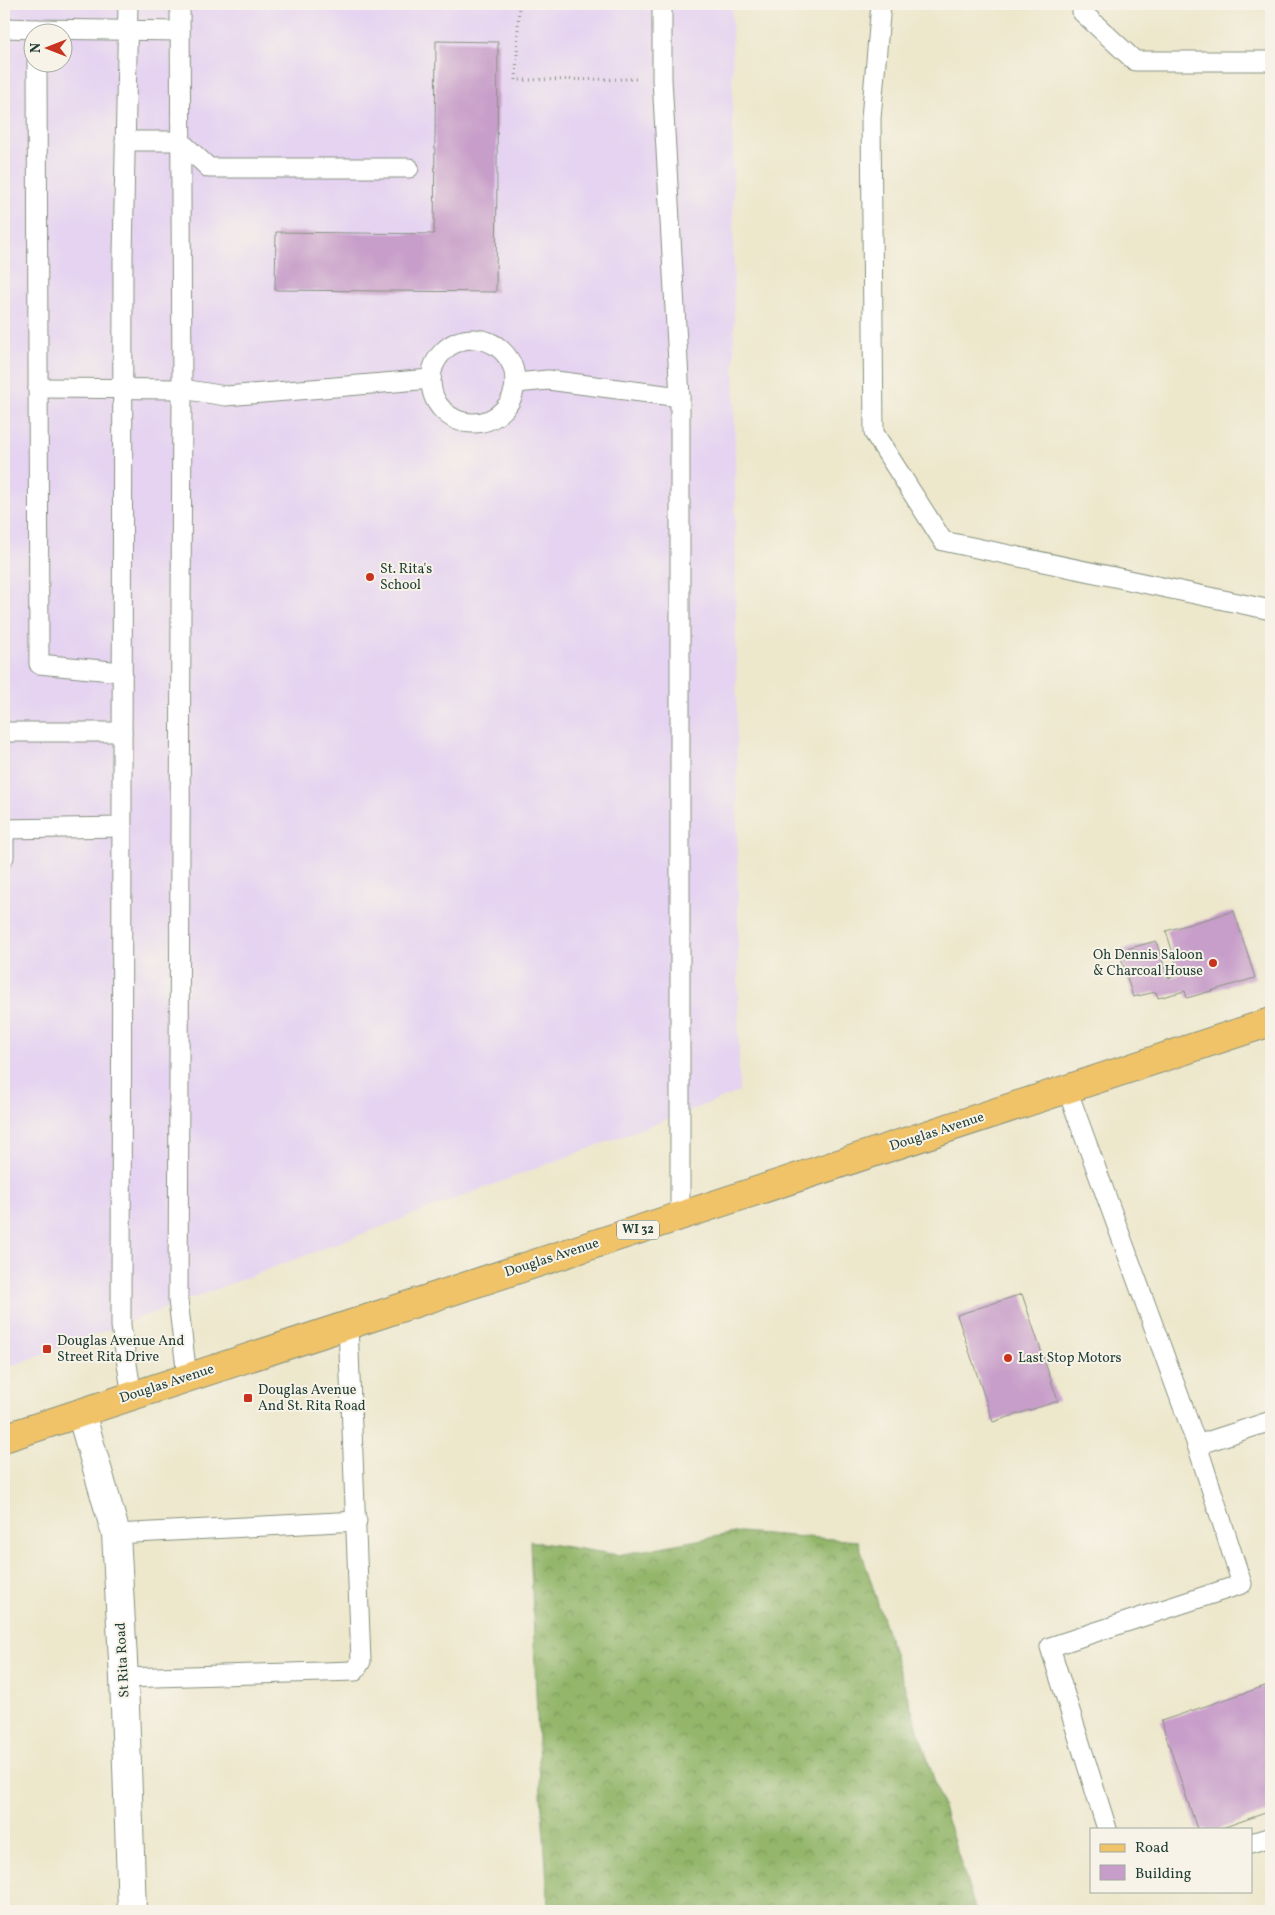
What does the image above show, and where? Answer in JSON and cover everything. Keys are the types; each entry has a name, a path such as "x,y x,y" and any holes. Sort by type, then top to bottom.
{"main road":[{"name":"Douglas Avenue","path":"4,1438 1271,1022"}],"street":[{"name":"St Rita Road","path":"81,1413 116,1534 124,1678 132,1911"}],"lane":[{"path":"128,4 123,388 121,1326 132,1396"},
{"path":"180,4 182,389 178,1300 187,1378"},
{"path":"662,4 662,79 680,397 680,1217"},
{"path":"881,4 871,118 874,433 942,541 1271,610"},
{"path":"1082,4 1082,12 1135,61 1261,63 1271,61"},
{"path":"4,28 22,30"},
{"path":"72,31 180,31"},
{"path":"38,72 39,664 122,672"},
{"path":"125,141 180,141 209,168 409,168"},
{"path":"468,339 482,339 496,345 507,355 514,368 516,383 513,396 501,412 484,422 471,423 458,421 447,414 438,404 432,392 431,379 434,364 442,352 454,343 468,339"},
{"path":"38,388 182,389 226,396 431,379"},
{"path":"516,383 548,380 680,397"},
{"path":"4,732 122,732"},
{"path":"4,856 4,829 122,828"},
{"path":"1067,1089 1197,1445 1242,1584 1050,1647 1107,1828"},
{"path":"124,1678 355,1670 361,1661 348,1325"},
{"path":"1197,1445 1271,1420"},
{"path":"116,1534 356,1521"},
{"path":"1252,1843 1271,1837"}],"path":[{"path":"518,4 516,80 662,79"}],"shaded area":[{"name":"St. Rita's School","path":"4,4 732,4 739,1092 4,1369"}],"green space":[{"path":"740,1532 858,1541 976,1911 549,1911 539,1765 530,1541 618,1555"}],"building":[{"path":"436,41 498,42 496,292 275,290 276,232 434,234"},
{"name":"Oh Dennis Saloon & Charcoal House","path":"1234,911 1255,978 1187,998 1185,991 1158,998 1156,992 1133,997 1119,951 1156,941 1168,978 1180,975 1166,931"},
{"name":"Last Stop Motors","path":"1022,1294 1058,1401 993,1422 957,1315"},
{"path":"1271,1460 1271,1476 1266,1462"},
{"path":"1271,1684 1271,1811 1222,1828 1197,1828 1161,1721"}],"place":[{"name":"St. Rita's School","path":"370,577"},
{"name":"Oh Dennis Saloon & Charcoal House","path":"1213,963"},
{"name":"Douglas Avenue And Street Rita Drive","path":"47,1349"},
{"name":"Last Stop Motors","path":"1008,1358"},
{"name":"Douglas Avenue And St. Rita Road","path":"248,1398"}]}
